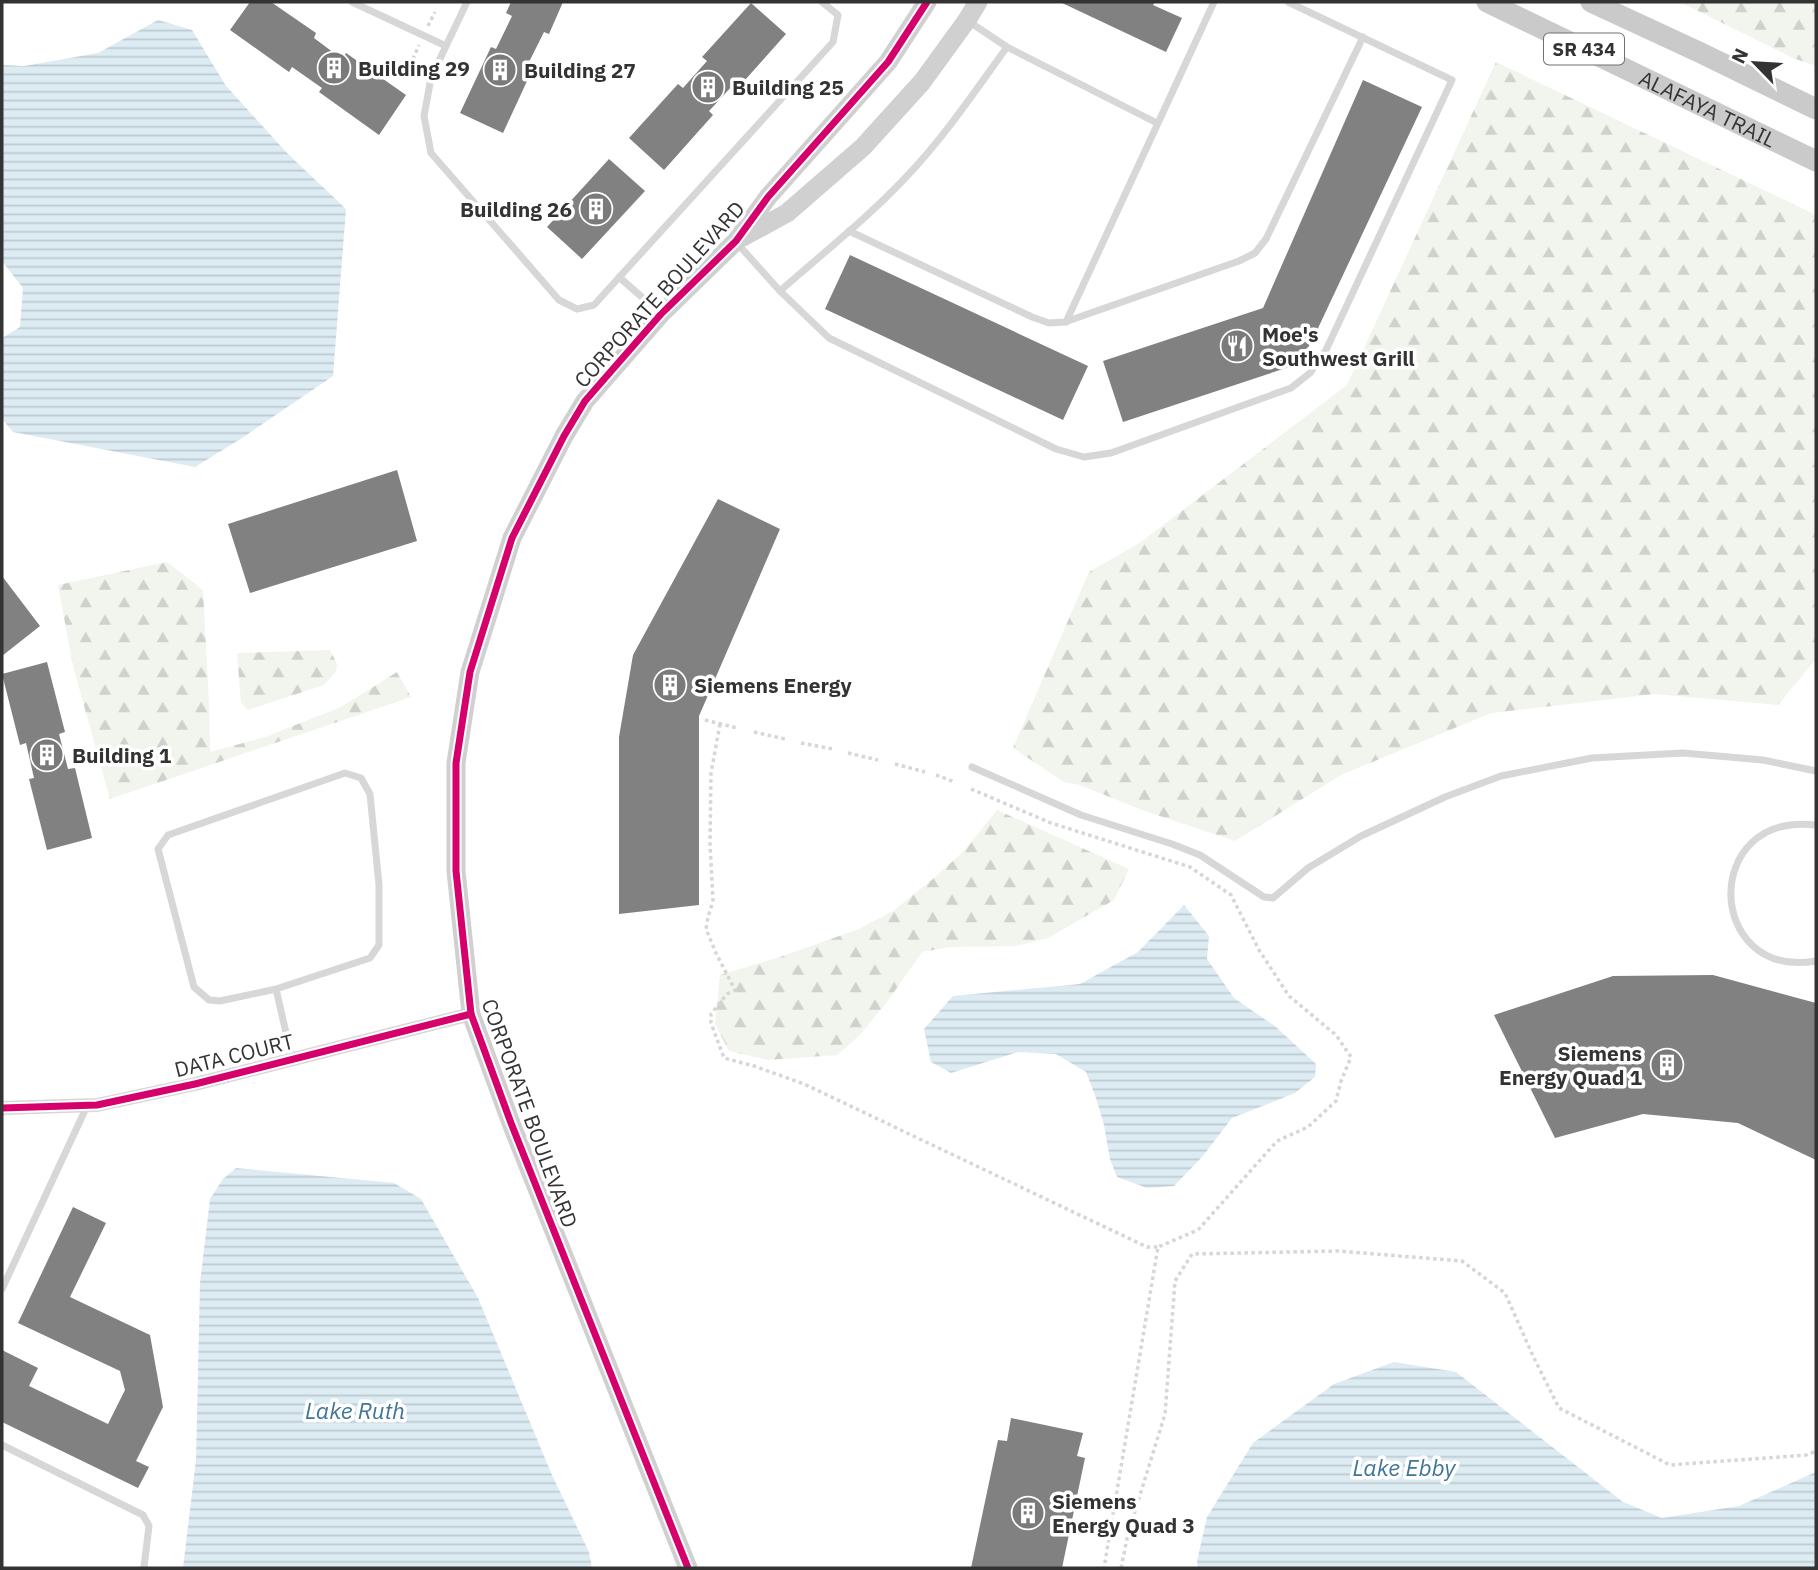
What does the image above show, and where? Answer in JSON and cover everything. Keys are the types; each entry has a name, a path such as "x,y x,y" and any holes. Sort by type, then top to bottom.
{"main road":[{"name":"ALAFAYA TRAIL","path":"1486,2 1816,161"},
{"name":"SR 434","path":"1591,2 1816,109"}],"street":[{"name":"CORPORATE BOULEVARD","path":"688,1568 516,1134 471,1013 456,870 456,763 470,672 512,538 585,401 661,314 736,241 768,197 888,62 927,2"},
{"name":"CORPORATE BOULEVARD","path":"736,241 787,213 863,148 922,82 978,2"},
{"name":"DATA COURT","path":"2,1108 97,1105 471,1013"}],"lane":[{"path":"352,2 446,46"},
{"path":"467,2 430,78 424,116 431,153 559,300 577,309 594,304 833,42 838,15 822,2"},
{"path":"1065,322 1214,2"},
{"path":"736,241 780,291 829,338 1056,449 1084,457 1111,453 1291,388 1310,373 1326,350 1452,80 1288,2"},
{"path":"967,20 1007,47 1157,123"},
{"path":"849,231 1049,323 1065,322 1239,261 1255,253 1266,239 1363,37"},
{"path":"780,291 907,176 954,122 1007,47"},
{"path":"619,277 661,314"},
{"path":"972,767 1081,816 1200,855 1264,897 1273,898 1308,868 1362,836 1445,797 1501,776 1592,758 1683,753 1763,760 1816,771"},
{"path":"345,773 361,778 370,794 379,885 379,945 370,958 276,989 209,1000 194,987 159,849 168,835 345,773"},
{"path":"1816,825 1800,823 1776,828 1760,836 1737,862 1730,893 1738,927 1764,954 1784,962 1801,964 1816,961"},
{"path":"276,989 292,1059"},
{"path":"2,1289 88,1105"},
{"path":"2,1445 143,1515 149,1526 144,1567"}],"path":[{"path":"705,720 737,728"},
{"path":"720,724 711,773 710,844 713,901 706,929 735,990 727,995 711,1014 711,1023 724,1058 804,1084 1147,1247 1158,1247 1198,1230 1277,1141 1308,1127 1336,1101 1351,1057 1336,1035 1289,996 1259,950 1231,895 1190,867 1051,823 971,789"},
{"path":"754,732 785,739"},
{"path":"801,743 833,749"},
{"path":"848,752 878,760"},
{"path":"895,764 925,772"},
{"path":"936,775 955,782"},
{"path":"1104,1568 1158,1247"},
{"path":"1121,1568 1128,1534 1165,1414 1175,1281 1192,1254 1338,1251 1462,1261 1505,1293 1559,1408 1670,1465 1806,1455 1816,1451"}],"green space":[{"path":"1680,2 1816,2 1816,66 1793,58"},
{"path":"1496,62 1816,215 1816,659 1778,705 1655,694 1491,713 1341,775 1235,841 1142,810 1080,785 1064,782 1013,748 1089,572 1141,542 1347,385"},
{"path":"167,562 203,590 210,752 265,737 341,707 397,672 411,697 110,799 73,666 58,585"},
{"path":"330,650 337,664 336,671 324,685 248,710 241,703 237,653"},
{"path":"997,810 1129,869 1114,900 1048,938 1016,946 951,947 922,952 859,1036 837,1055 768,1060 729,1051 715,1024 720,975 859,929 893,911 965,850"}],"water":[{"path":"158,20 192,30 226,86 288,154 346,209 333,376 195,467 13,432 2,419 2,338 20,327 23,288 2,261 2,65 24,66 98,53"},
{"path":"1184,905 1209,936 1207,959 1234,998 1276,1027 1316,1064 1315,1077 1295,1093 1232,1118 1202,1157 1174,1186 1147,1188 1117,1177 1110,1159 1104,1125 1086,1072 1056,1054 1018,1052 951,1073 931,1062 924,1029 953,996 1080,984 1138,952"},
{"name":"Lake Ruth","path":"236,1168 394,1183 421,1199 478,1298 552,1475 589,1552 592,1568 183,1568 196,1460 200,1283 210,1199 223,1179"},
{"name":"Lake Ebby","path":"1394,1362 1456,1372 1623,1502 1662,1518 1739,1506 1816,1472 1816,1568 1198,1568 1197,1561 1207,1517 1253,1443 1334,1384"}],"building":[{"name":"Building 29","path":"250,2 271,2 316,33 314,38 342,59 346,53 406,95 379,135 319,92 322,88 292,67 289,72 230,30"},
{"name":"Building 27","path":"511,2 563,2 549,34 544,32 528,64 534,66 503,133 460,113 491,47 496,49 512,16 506,13"},
{"path":"1060,2 1155,2 1153,5 1182,18 1166,52"},
{"name":"Building 25","path":"751,3 786,34 737,89 733,85 709,111 713,115 664,170 629,138 678,84 683,88 707,61 702,57"},
{"path":"1363,80 1422,107 1312,341 1299,362 1123,422 1103,361 1263,308"},
{"name":"Building 26","path":"609,159 645,191 582,259 547,227"},
{"path":"850,255 1088,366 1063,420 825,309"},
{"path":"397,470 417,541 250,593 228,524"},
{"name":"Siemens Energy","path":"718,499 780,529 699,716 699,905 619,914 619,737 633,655"},
{"path":"2,576 40,626 2,656"},
{"name":"Building 1","path":"47,662 65,732 59,734 68,769 75,768 92,838 47,850 29,779 34,778 26,743 20,745 2,674"},
{"name":"Siemens Energy Quad 1","path":"1713,975 1816,1003 1816,1160 1738,1123 1643,1114 1555,1138 1494,1015 1613,976"},
{"path":"73,1207 106,1223 70,1297 150,1335 163,1407 136,1461 149,1467 138,1488 2,1422 2,1350 38,1368 29,1386 108,1424 125,1390 120,1371 18,1323"},
{"name":"Siemens Energy Quad 3","path":"1011,1418 1083,1433 1077,1456 1085,1458 1062,1568 971,1568 998,1440 1007,1441"}],"cycle path":[{"path":"688,1568 511,1123 471,1014 456,871 456,763 470,672 512,538 585,401 661,314 736,241 768,197 888,62 927,2"},
{"path":"2,1108 97,1105 195,1084 471,1014"}],"place":[{"name":"Building 29","path":"334,68"},
{"name":"Building 27","path":"500,70"},
{"name":"Building 25","path":"708,87"},
{"name":"Building 26","path":"596,209"},
{"name":"Moe's Southwest Grill","path":"1237,346"},
{"name":"Siemens Energy","path":"670,685"},
{"name":"Building 1","path":"47,755"},
{"name":"Siemens Energy Quad 1","path":"1667,1065"},
{"name":"Siemens Energy Quad 3","path":"1028,1513"}]}
